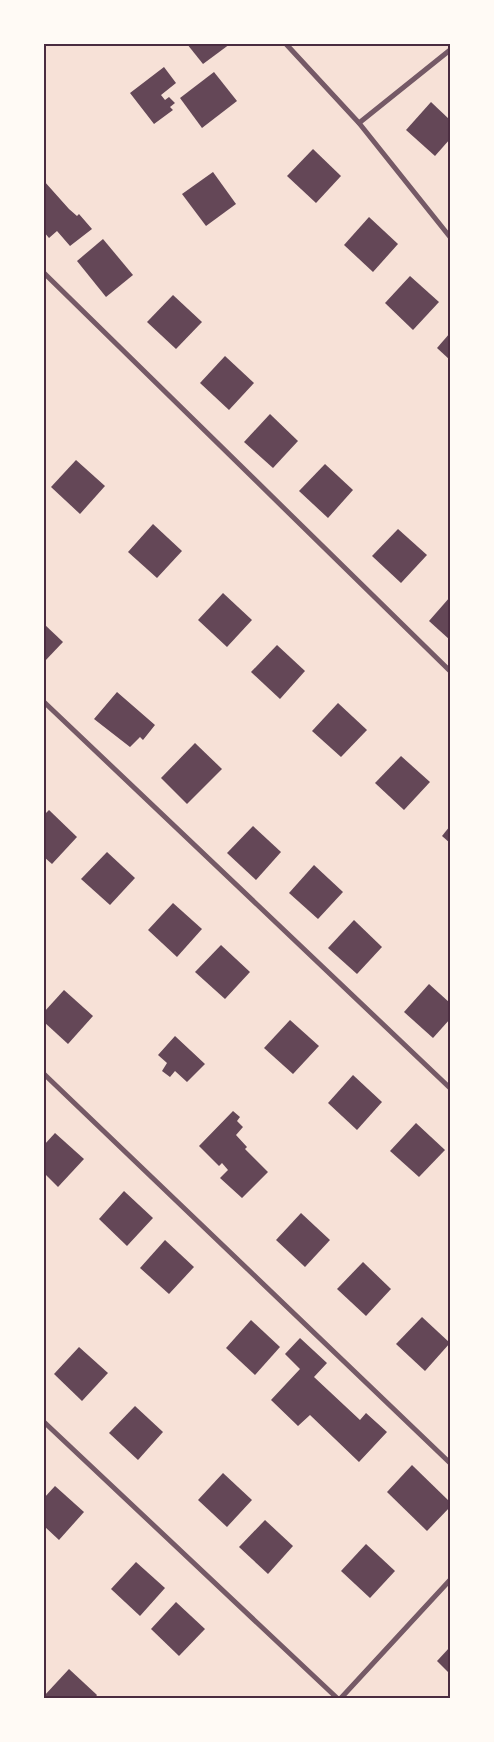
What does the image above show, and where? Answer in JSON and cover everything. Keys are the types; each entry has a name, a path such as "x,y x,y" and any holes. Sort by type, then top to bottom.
{"street":[{"path":"286,44 359,123 450,237"},
{"path":"359,123 450,50"},
{"path":"44,273 450,671"},
{"path":"44,702 450,1088"},
{"path":"44,1074 450,1463"},
{"path":"44,1422 339,1698 450,1580"}],"building":[{"path":"187,44 230,44 203,64"},
{"path":"164,67 176,83 161,95 165,100 169,97 175,103 170,107 173,110 154,124 130,93"},
{"path":"214,72 237,101 202,128 180,98"},
{"path":"431,102 450,120 450,139 435,156 406,130"},
{"path":"313,149 341,176 316,203 287,176"},
{"path":"213,172 236,204 206,226 182,194"},
{"path":"44,181 69,209 77,216 79,214 92,229 70,246 57,231 49,238 44,232"},
{"path":"369,217 398,244 373,272 344,245"},
{"path":"103,239 133,275 106,297 77,261"},
{"path":"410,276 439,302 413,330 385,303"},
{"path":"173,295 202,322 176,349 147,322"},
{"path":"450,333 450,360 437,348"},
{"path":"225,356 254,383 229,410 200,383"},
{"path":"270,414 298,441 273,468 244,442"},
{"path":"76,460 105,486 80,514 51,487"},
{"path":"325,464 353,490 328,518 299,491"},
{"path":"153,524 182,551 157,578 128,552"},
{"path":"398,529 427,555 401,583 372,556"},
{"path":"223,593 252,620 227,647 198,620"},
{"path":"450,597 450,640 429,621"},
{"path":"44,624 63,642 44,662"},
{"path":"277,645 305,671 280,699 251,672"},
{"path":"117,692 155,725 143,740 140,737 130,747 94,719"},
{"path":"338,703 367,730 341,757 312,731"},
{"path":"195,743 222,769 187,804 161,778"},
{"path":"401,756 430,782 404,810 375,783"},
{"path":"49,810 77,837 52,864 44,857 44,815"},
{"path":"253,826 281,852 256,880 227,853"},
{"path":"450,826 450,843 442,836"},
{"path":"107,852 135,878 110,905 81,879"},
{"path":"314,865 343,892 318,919 289,893"},
{"path":"173,903 202,929 177,957 148,930"},
{"path":"354,920 382,947 357,974 328,948"},
{"path":"221,945 250,972 225,999 195,972"},
{"path":"429,984 450,1003 450,1019 433,1038 404,1012"},
{"path":"64,990 93,1016 68,1044 44,1022 44,1012"},
{"path":"290,1020 319,1046 293,1074 264,1048"},
{"path":"175,1036 205,1064 187,1082 175,1071 170,1077 162,1071 167,1063 158,1055"},
{"path":"353,1075 382,1102 357,1130 328,1103"},
{"path":"233,1111 240,1117 237,1121 243,1127 236,1135 247,1147 245,1149 268,1172 242,1198 220,1178 228,1170 222,1163 219,1166 199,1146"},
{"path":"416,1123 445,1150 419,1177 390,1151"},
{"path":"55,1133 84,1159 58,1187 44,1173 44,1145"},
{"path":"124,1191 153,1218 127,1246 99,1219"},
{"path":"301,1213 330,1240 305,1267 276,1240"},
{"path":"165,1240 194,1267 169,1294 140,1268"},
{"path":"363,1262 391,1289 366,1316 337,1289"},
{"path":"422,1317 450,1343 425,1371 396,1344"},
{"path":"251,1320 280,1347 255,1375 226,1348"},
{"path":"300,1338 327,1363 314,1377 360,1420 366,1413 387,1432 359,1462 310,1415 298,1426 271,1400 300,1369 285,1354"},
{"path":"79,1347 108,1373 82,1401 54,1374"},
{"path":"135,1406 163,1432 138,1460 109,1433"},
{"path":"412,1465 450,1502 450,1507 427,1531 387,1492"},
{"path":"223,1473 252,1500 227,1527 198,1500"},
{"path":"55,1486 84,1512 59,1540 44,1526 44,1498"},
{"path":"265,1520 293,1546 268,1574 239,1547"},
{"path":"366,1544 395,1571 370,1598 341,1571"},
{"path":"136,1562 165,1588 140,1616 111,1589"},
{"path":"176,1602 205,1629 179,1656 151,1629"},
{"path":"450,1647 450,1674 437,1661"},
{"path":"69,1669 97,1695 95,1698 44,1696"}]}
